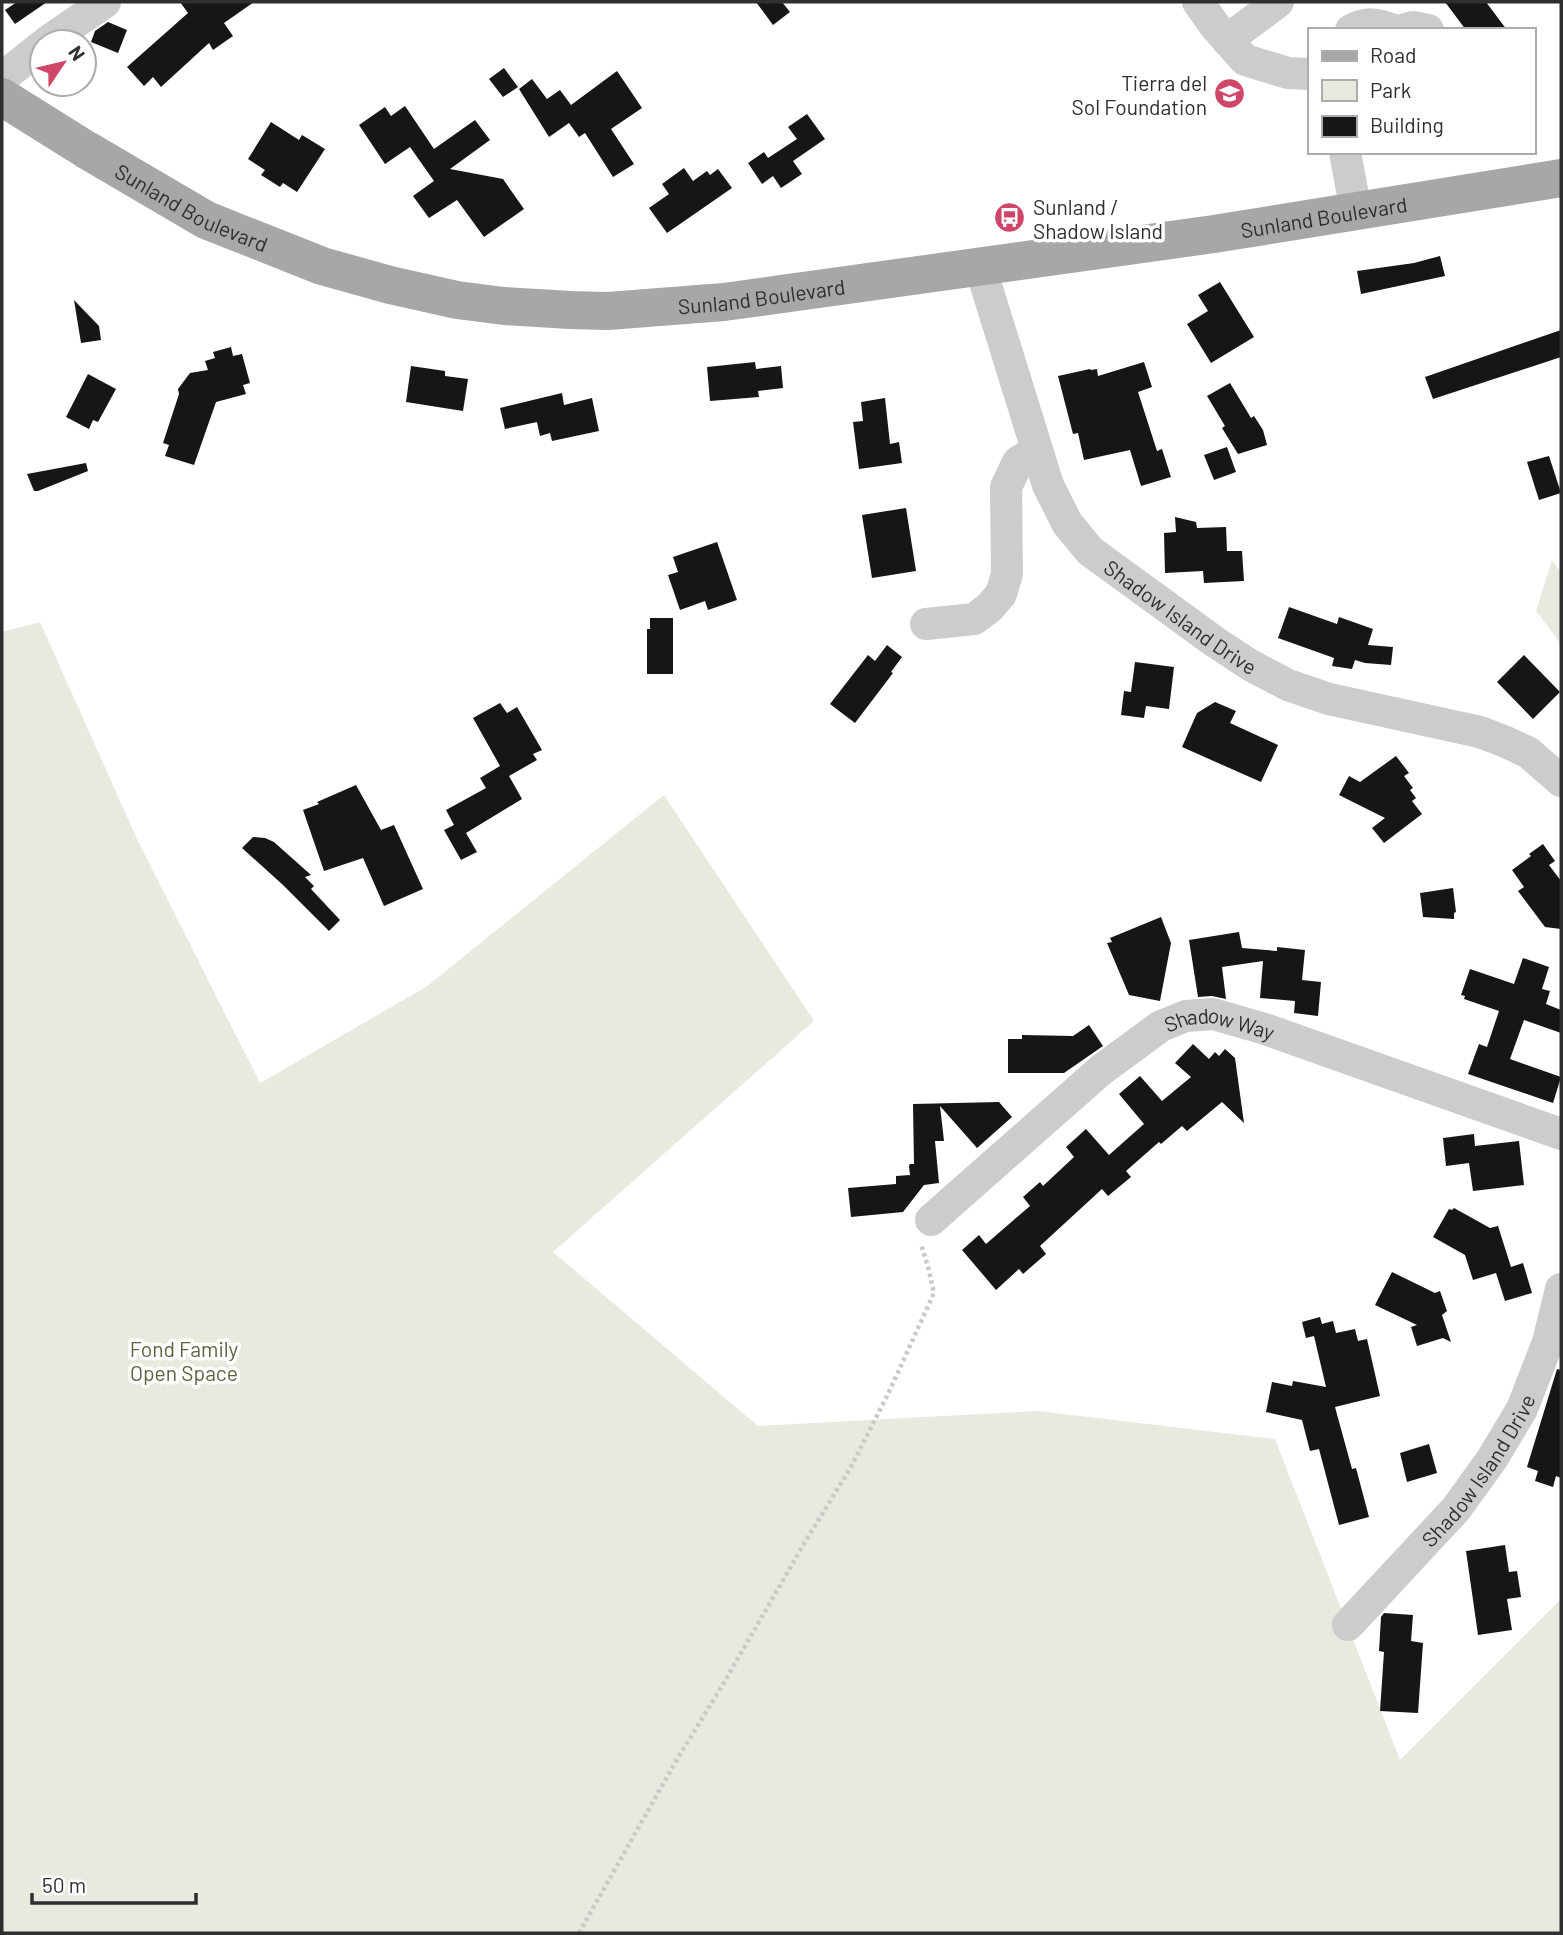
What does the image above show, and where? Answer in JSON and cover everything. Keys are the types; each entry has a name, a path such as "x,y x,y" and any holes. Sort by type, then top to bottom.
{"main road":[{"name":"Sunland Boulevard","path":"2,97 206,220 329,269 457,300 570,310 608,311 724,302 1227,232 1561,178"}],"street":[{"path":"67,28 105,2"},
{"path":"1198,2 1214,26 1245,60 1288,73 1308,74"},
{"path":"1227,40 1278,2"},
{"path":"1357,28 1368,24 1389,28"},
{"path":"2,78 28,57"},
{"path":"1345,154 1356,212"},
{"name":"Shadow Island Drive","path":"980,266 1048,485 1068,523 1090,551 1215,642 1288,685 1329,699 1480,732 1507,741 1529,753 1561,781"},
{"path":"926,624 974,619 989,608 1001,594 1007,574 1006,487 1018,462 1037,450"},
{"name":"Shadow Way","path":"930,1220 1101,1070 1161,1026 1186,1016 1213,1014 1265,1029 1561,1134"},
{"name":"Shadow Island Drive","path":"1348,1625 1455,1509 1492,1459 1522,1409 1548,1342 1561,1289"}],"path":[{"path":"579,1933 676,1761 851,1467 890,1392 934,1293 920,1243 920,1234 930,1220"}],"green space":[{"path":"1552,560 1561,572 1561,644 1536,611"},
{"name":"Fond Family Open Space","path":"40,622 137,839 260,1083 426,987 664,795 814,1021 553,1252 758,1426 1038,1411 1275,1439 1400,1760 1561,1599 1561,1933 2,1933 2,632"}],"building":[{"path":"17,2 47,2 15,24 5,10"},
{"path":"180,2 254,2 224,23 233,36 213,50 209,43 161,87 153,77 144,86 127,67 188,13"},
{"path":"756,2 782,2 790,12 773,25"},
{"path":"1445,2 1486,2 1506,28 1464,28"},
{"path":"108,22 127,30 118,53 98,45 98,29"},
{"path":"504,68 518,87 503,97 489,79"},
{"path":"617,71 642,108 611,129 634,164 613,177 585,133 579,137 569,123 549,137 519,89 532,79 547,99 560,90 571,105"},
{"path":"405,106 434,149 475,120 490,140 450,169 503,179 524,209 484,237 457,200 429,218 413,196 434,181 410,147 385,164 359,125 385,107 391,116"},
{"path":"807,114 825,139 793,161 802,174 781,188 773,176 762,184 748,163 764,152 768,158 797,139 788,127"},
{"path":"271,122 299,140 302,135 325,149 297,192 283,183 280,187 261,175 265,170 248,159"},
{"path":"684,168 693,181 707,171 710,175 718,169 732,188 667,233 649,208 669,194 662,184"},
{"path":"1440,256 1445,276 1361,294 1357,271 1414,263"},
{"path":"1220,282 1254,337 1211,363 1187,324 1208,311 1198,295"},
{"path":"74,300 99,326 101,340 81,343"},
{"path":"1561,330 1561,357 1433,399 1425,377"},
{"path":"231,347 233,356 242,354 250,383 243,385 246,394 216,402 194,465 165,456 169,445 163,443 179,394 178,389 190,373 208,370 205,361 215,358 213,352"},
{"path":"755,362 756,369 781,366 783,388 758,391 759,397 710,401 707,367"},
{"path":"1144,362 1152,387 1138,392 1157,451 1162,449 1171,477 1141,486 1130,450 1084,460 1078,433 1073,434 1058,376 1097,369 1098,376"},
{"path":"411,366 445,371 445,376 468,379 463,411 406,402"},
{"path":"88,374 116,389 98,422 93,420 89,429 66,417"},
{"path":"1230,383 1251,418 1254,416 1263,430 1267,445 1238,454 1222,428 1225,426 1207,396"},
{"path":"562,393 564,405 592,398 599,431 552,441 550,433 540,436 537,422 505,429 500,408"},
{"path":"885,398 890,444 899,442 902,463 859,469 853,422 863,421 861,402"},
{"path":"1227,447 1236,472 1214,480 1204,455"},
{"path":"1549,456 1561,493 1539,500 1527,462"},
{"path":"86,463 88,471 38,491 34,491 27,474"},
{"path":"906,508 916,571 872,578 862,515"},
{"path":"1175,517 1196,522 1197,528 1226,527 1227,551 1242,551 1244,581 1204,583 1203,571 1165,573 1164,533 1176,532"},
{"path":"717,542 737,600 708,610 705,601 680,610 668,575 678,572 673,557"},
{"path":"1289,607 1337,624 1339,617 1373,629 1368,645 1393,647 1391,665 1355,660 1352,669 1332,666 1334,658 1278,638"},
{"path":"650,618 673,618 673,674 647,674 647,629 650,629"},
{"path":"887,645 902,657 855,723 830,704 868,655 875,661"},
{"path":"1524,655 1560,692 1533,719 1497,682"},
{"path":"1135,662 1174,667 1169,709 1146,706 1144,718 1121,715 1124,691 1131,692"},
{"path":"1215,702 1236,711 1230,723 1278,745 1261,782 1182,747 1197,713"},
{"path":"500,703 507,713 517,707 542,750 533,754 537,760 509,776 522,799 466,833 477,852 461,860 444,830 454,825 446,810 486,788 480,778 500,766 473,718"},
{"path":"1396,756 1409,773 1404,776 1413,788 1410,790 1416,798 1412,801 1422,814 1384,843 1372,828 1385,818 1339,795 1349,776 1360,782"},
{"path":"356,785 381,830 394,825 423,889 384,906 363,858 324,871 303,810"},
{"path":"253,837 274,842 311,875 305,877 314,886 311,889 340,920 329,931 242,848"},
{"path":"1543,844 1555,861 1549,865 1561,881 1561,929 1545,927 1518,891 1524,887 1512,870"},
{"path":"1453,888 1456,912 1454,919 1423,917 1420,893"},
{"path":"1161,917 1171,943 1160,1001 1129,995 1107,943 1112,942 1110,938"},
{"path":"1239,932 1242,948 1277,951 1277,947 1305,950 1302,980 1321,982 1318,1016 1294,1013 1295,1001 1260,998 1263,961 1222,967 1226,999 1198,997 1189,940"},
{"path":"1523,958 1549,967 1542,989 1550,991 1546,1004 1561,1010 1561,1033 1524,1020 1510,1059 1561,1077 1553,1103 1468,1074 1479,1044 1487,1047 1499,1011 1464,999 1465,996 1461,995 1470,969 1514,984"},
{"path":"1089,1025 1103,1046 1064,1073 1008,1073 1008,1039 1022,1039 1022,1035 1073,1036"},
{"path":"1193,1044 1209,1059 1215,1052 1219,1056 1225,1049 1235,1058 1244,1123 1222,1102 1187,1131 1182,1126 1126,1171 1131,1177 1108,1196 1102,1189 1040,1246 1046,1254 1023,1274 1019,1269 996,1290 962,1250 979,1235 986,1244 1030,1206 1023,1197 1040,1182 1043,1186 1074,1157 1066,1147 1086,1129 1109,1155 1144,1124 1119,1094 1140,1076 1162,1101 1191,1077 1175,1063"},
{"path":"999,1102 1012,1117 977,1148 940,1106 944,1141 935,1141 939,1183 924,1185 903,1212 851,1217 848,1188 896,1184 896,1176 910,1175 909,1166 914,1164 913,1104"},
{"path":"1474,1134 1475,1146 1519,1141 1524,1185 1473,1191 1469,1163 1446,1166 1443,1138"},
{"path":"1454,1208 1490,1228 1498,1226 1511,1267 1523,1263 1532,1293 1505,1301 1496,1273 1473,1280 1465,1255 1433,1237 1449,1209"},
{"path":"1392,1272 1435,1293 1440,1291 1447,1311 1442,1315 1451,1342 1443,1338 1417,1346 1411,1327 1417,1325 1375,1305"},
{"path":"1320,1317 1322,1324 1333,1321 1336,1333 1355,1329 1358,1341 1367,1339 1380,1396 1335,1407 1369,1517 1339,1525 1319,1449 1310,1451 1302,1420 1266,1412 1272,1382 1292,1386 1293,1381 1326,1387 1314,1336 1306,1338 1302,1322"},
{"path":"1557,1369 1561,1370 1561,1478 1556,1476 1553,1487 1535,1481 1538,1471 1527,1467"},
{"path":"1429,1444 1437,1473 1407,1482 1400,1453"},
{"path":"1505,1545 1509,1572 1517,1571 1521,1597 1507,1599 1512,1630 1478,1635 1466,1551"},
{"path":"1384,1613 1413,1615 1411,1641 1423,1643 1418,1713 1380,1711 1384,1652 1379,1651 1381,1617"}],"place":[{"name":"Tierra del Sol Foundation","path":"1230,94"},
{"name":"Sunland / Shadow Island","path":"1010,218"}]}
